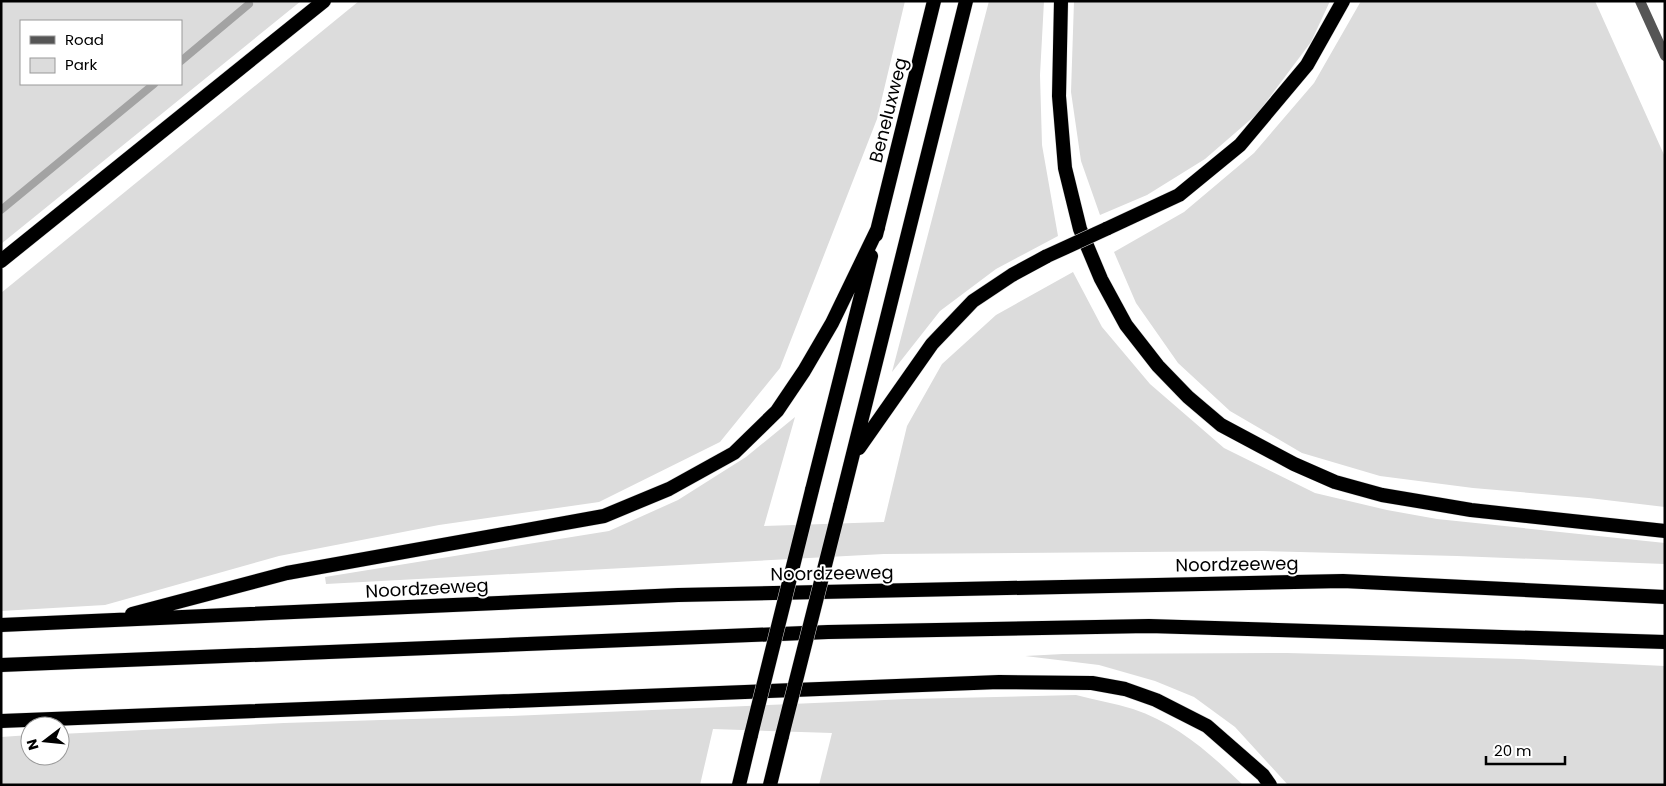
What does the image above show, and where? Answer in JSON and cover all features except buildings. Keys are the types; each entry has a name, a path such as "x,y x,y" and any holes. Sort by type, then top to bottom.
{"highway":[{"path":"1,261 324,1"},
{"name":"Beneluxweg","path":"878,228 934,1"},
{"path":"770,785 966,1"},
{"path":"1061,1 1059,96 1064,159 1080,229 1101,279 1126,325 1158,366 1188,397 1221,425 1294,464 1335,482 1382,495 1471,510 1665,531"},
{"path":"854,455 932,344 973,301 1012,275 1047,256 1179,195 1240,145 1307,65 1343,1"},
{"path":"739,785 878,228"},
{"path":"105,621 287,573 604,516 669,489 734,452 777,411 804,371 832,323 878,228"},
{"name":"Noordzeeweg","path":"1,625 678,595 1343,580 1665,597"},
{"path":"1,665 809,633 1120,627 1665,642"},
{"path":"1,721 1058,681 1092,683 1125,689 1156,700 1207,726 1263,775 1270,785"}],"street":[{"path":"1640,1 1665,56"}],"green space":[{"path":"1,1 301,1 1,244"},
{"path":"359,1 905,1 877,119 780,368 720,442 599,502 439,525 279,556 105,605 1,611 1,293"},
{"path":"989,1 1044,1 1040,75 1042,145 1058,236 996,269 940,311 892,372"},
{"path":"1074,1 1330,1 1311,42 1257,114 1205,159 1147,195 1100,215 1081,161 1071,92"},
{"path":"1361,1 1595,1 1665,157 1665,507 1473,488 1380,476 1302,453 1230,411 1178,363 1136,303 1114,252 1184,212 1254,153 1314,83"},
{"path":"1073,272 1102,327 1150,384 1224,448 1315,493 1387,510 1437,519 1665,543 1665,564 1263,551 884,554 326,584 325,577 609,531 678,500 746,457 795,417 764,526 884,522 907,426 942,364 996,315"},
{"path":"1287,653 1519,659 1665,666 1665,785 1288,785 1235,727 1194,697 1155,681 1099,665 1025,656 1063,654"},
{"path":"1076,695 1119,705 1149,715 1178,731 1205,751 1243,785 819,785 832,733 713,729 700,785 1,785 1,737 20,736 20,766 70,766 70,734 284,723 511,716 908,699"}],"waterway":[{"path":"182,60 249,4"},
{"path":"1,210 153,85"}]}
